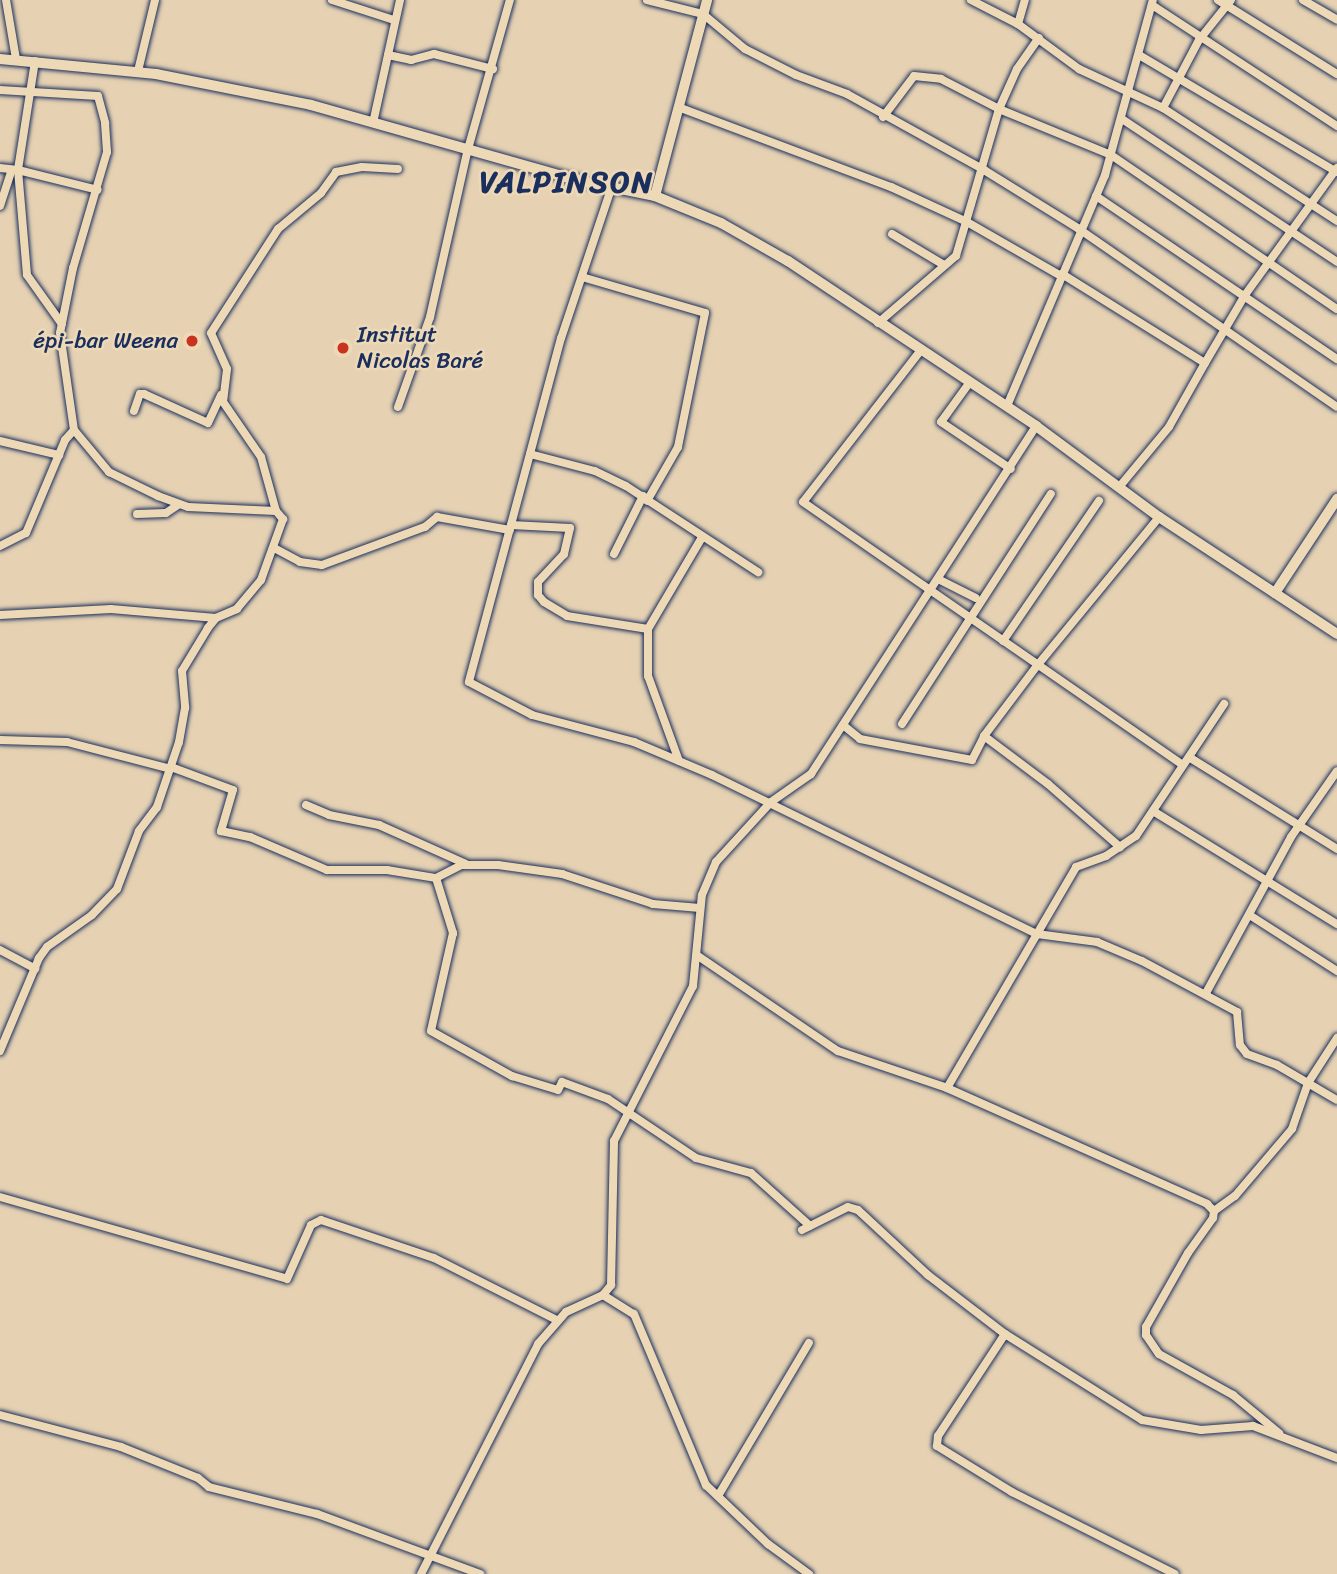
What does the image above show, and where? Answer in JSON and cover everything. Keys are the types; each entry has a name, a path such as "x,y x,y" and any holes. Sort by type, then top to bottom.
{"main road":[{"path":"0,60 16,59 138,71 311,105 468,149 655,196 721,223 777,254 1007,406 1160,517 1337,634"},
{"path":"1275,593 1337,499"}],"street":[{"path":"6,0 16,59"},
{"path":"138,71 155,0"},
{"path":"332,0 394,20"},
{"path":"373,123 400,0"},
{"path":"398,407 430,317 468,149 493,69 510,0"},
{"path":"648,0 703,14 745,49 796,75 847,94 883,117 984,170 1079,229 1337,407"},
{"path":"655,196 707,0"},
{"path":"971,0 1018,24 1079,69 1163,108 1337,221"},
{"path":"1018,24 1026,0"},
{"path":"1219,0 1228,3 1337,74"},
{"path":"1303,0 1337,20"},
{"path":"1007,406 1111,155 1153,3 1199,40 1337,126"},
{"path":"1163,108 1199,40 1228,3"},
{"path":"878,323 956,256 984,170 999,109 1017,69 1039,38"},
{"path":"388,55 411,60 434,54 493,69"},
{"path":"1120,486 1169,427 1245,295 1336,171 1181,77 1139,55"},
{"path":"0,206 15,170 35,61"},
{"path":"883,117 914,76 923,74 941,79 999,109 1111,155 1337,309"},
{"path":"0,90 98,96 108,140 98,190 73,268 62,324 60,349 74,430 109,472 178,505 226,511 276,511"},
{"path":"678,107 732,125 784,150 868,177 967,222 1061,275 1205,363"},
{"path":"1122,119 1337,262"},
{"path":"134,411 139,394 144,394 208,423 221,395 227,369 211,334 278,229 321,193 336,172 362,167 398,169"},
{"path":"0,168 98,190"},
{"path":"15,170 27,275 62,324"},
{"path":"612,186 530,454 469,682 532,715 635,742 679,761 771,802 900,870 1037,934 1097,942 1206,993 1237,1012 1240,1045 1247,1054 1337,1100"},
{"path":"1096,195 1337,359"},
{"path":"892,234 944,265"},
{"path":"582,277 705,313 678,447 614,554"},
{"path":"920,351 803,502 1037,667 1183,765"},
{"path":"970,382 941,422 1011,469"},
{"path":"0,615 111,609 216,618 237,609 261,580 283,523 276,511 261,457 221,395"},
{"path":"421,1574 505,1403 557,1320 603,1295 611,1285 615,1262 613,1149 628,1111 682,1012 698,956 700,908 716,862 771,802 811,774 1011,469 1036,426"},
{"path":"0,546 26,533 58,455 74,430"},
{"path":"0,442 58,455"},
{"path":"530,454 595,471 645,499 701,539 758,572"},
{"path":"902,724 1051,494"},
{"path":"1003,641 1099,501"},
{"path":"137,514 166,513 178,505"},
{"path":"275,549 300,562 322,565 425,527 437,517 510,527 570,528 564,554 538,582 538,595 544,602 567,616 649,629"},
{"path":"843,725 860,739 963,761 972,760 984,736 1037,667 1160,517"},
{"path":"679,761 648,676 649,629 701,539"},
{"path":"939,579 976,598"},
{"path":"0,1051 34,970 47,947 92,915 117,889 171,768 185,708 183,671 216,618"},
{"path":"947,1088 1076,867 1120,847 1136,836 1183,765 1192,759 1224,704"},
{"path":"984,736 1120,847"},
{"path":"0,740 67,742 171,768 233,790 221,831 250,837 327,870 387,870 436,878 468,864"},
{"path":"1192,759 1303,825 1337,849"},
{"path":"1206,993 1270,882 1291,837 1303,825 1337,771"},
{"path":"306,805 329,815 379,825 468,864 551,872 653,904 700,908"},
{"path":"1153,811 1337,924"},
{"path":"436,878 453,933 431,1031 512,1076 558,1090 562,1082 628,1111 669,1144 696,1158 751,1173 806,1228 848,1207 858,1210 928,1275 1005,1334 1142,1420 1201,1430 1253,1426 1279,1433 1337,1458"},
{"path":"1251,916 1337,971"},
{"path":"0,950 34,970"},
{"path":"698,956 838,1051 947,1088 1214,1211"},
{"path":"1279,1433 1233,1395 1159,1354 1146,1335 1146,1327 1214,1211 1235,1196 1292,1129 1308,1083 1337,1038"},
{"path":"0,1198 287,1279 312,1224 321,1220 434,1258 557,1320"},
{"path":"603,1295 634,1314 706,1485 768,1544 809,1574"},
{"path":"1005,1334 938,1436 937,1446 1012,1492 1175,1574"},
{"path":"718,1496 809,1343"},
{"path":"0,1415 121,1447 198,1478 209,1487 317,1514 480,1574"}],"place":[{"name":"épi-bar Weena","path":"192,341"},
{"name":"Institut Nicolas Baré","path":"343,348"}],"district":[{"name":"VALPINSON","path":"567,182"}]}
